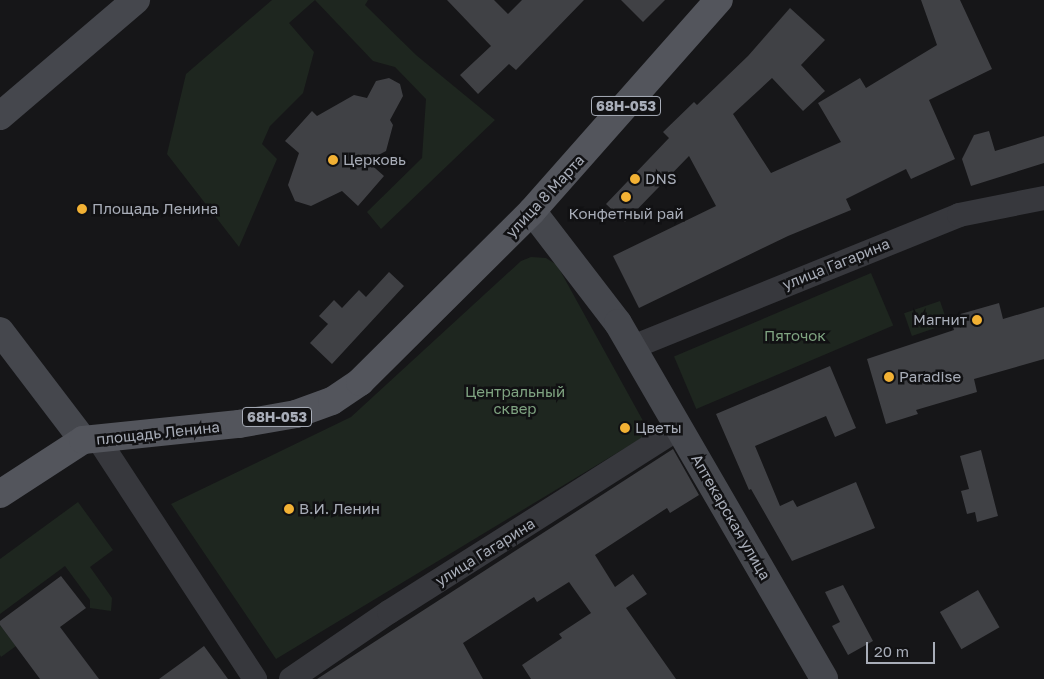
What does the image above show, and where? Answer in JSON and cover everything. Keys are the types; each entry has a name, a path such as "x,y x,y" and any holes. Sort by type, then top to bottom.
{"main road":[{"name":"улица 8 Марта","path":"360,382 532,211 719,0"},
{"name":"площадь Ленина","path":"90,440 239,424 296,414 332,401 360,382"},
{"name":"68Н-053","path":"15,484 90,440"}],"street":[{"path":"0,116 136,0"},
{"name":"улица Гагарина","path":"633,347 959,215 1044,198"},
{"name":"Аптекарская улица","path":"532,211 618,323 633,347 824,679"},
{"name":"площадь Ленина","path":"0,331 90,440"},
{"name":"улица Гагарина","path":"291,679 374,622 680,428"},
{"path":"90,440 255,679"}],"green space":[{"path":"272,0 315,0 289,23 314,52 303,93 270,126 262,144 277,159 239,247 167,154 186,74"},
{"path":"315,0 368,0 365,5 416,55 495,120 381,229 367,212 422,158 426,99 395,67 373,61"},
{"name":"Центральный сквер","path":"531,257 546,258 557,265 647,428 645,436 276,659 171,504 351,417 521,261"},
{"name":"Пяточок","path":"871,273 893,325 696,409 674,357"},
{"path":"940,301 948,324 912,336 904,313"},
{"path":"78,502 113,550 90,567 112,598 111,611 90,608 90,600 65,566 0,614 0,559"},
{"path":"0,625 16,646 1,657 0,655"}],"building":[{"path":"447,0 494,0 508,14 522,0 584,0 516,70 509,64 478,94 460,75 491,46"},
{"path":"621,0 665,0 643,22"},
{"path":"921,0 960,0 992,69 929,100 955,159 911,179 906,169 846,199 851,210 788,236 639,308 613,256 716,206 689,156 625,222 606,204 669,138 663,132 694,102 697,105 748,56 790,8 825,40 801,65 825,91 803,111 772,78 733,114 771,173 841,142 818,103 860,78 866,88 937,45"},
{"path":"389,78 400,84 403,96 390,120 393,125 386,151 367,161 384,176 358,206 342,191 311,206 295,201 288,185 299,153 285,141 312,111 317,116 354,95 367,98 376,81"},
{"path":"989,131 995,151 1044,136 1044,163 971,186 962,159 974,135"},
{"path":"389,272 404,286 332,364 310,343 328,324 319,316 334,300 342,308 359,290 366,297"},
{"path":"999,303 1003,319 1044,307 1044,359 974,379 977,392 916,410 918,414 886,424 867,359 954,330 950,317"},
{"path":"830,366 856,428 835,437 826,416 755,446 780,506 793,500 797,507 856,482 875,528 792,561 751,489 749,490 716,414"},
{"path":"673,449 699,495 670,513 667,508 595,555 615,587 633,574 647,594 626,608 676,679 531,679 522,665 562,638 559,634 591,613 569,582 537,602 534,597 463,643 483,679 317,679"},
{"path":"981,450 998,516 977,522 975,512 967,514 961,491 969,489 960,456"},
{"path":"61,576 86,608 60,627 99,679 40,679 0,625 0,621"},
{"path":"843,585 873,641 848,655 832,626 840,622 825,592"},
{"path":"978,590 1000,627 961,649 940,612"},
{"path":"204,646 228,679 159,679 188,658"}],"place":[{"name":"Церковь","path":"333,160"},
{"name":"DNS","path":"635,179"},
{"name":"Конфетный рай","path":"626,197"},
{"name":"Площадь Ленина","path":"82,209"},
{"name":"Магнит","path":"977,320"},
{"name":"Paradise","path":"889,377"},
{"name":"Цветы","path":"625,428"},
{"name":"В.И. Ленин","path":"289,509"}]}
